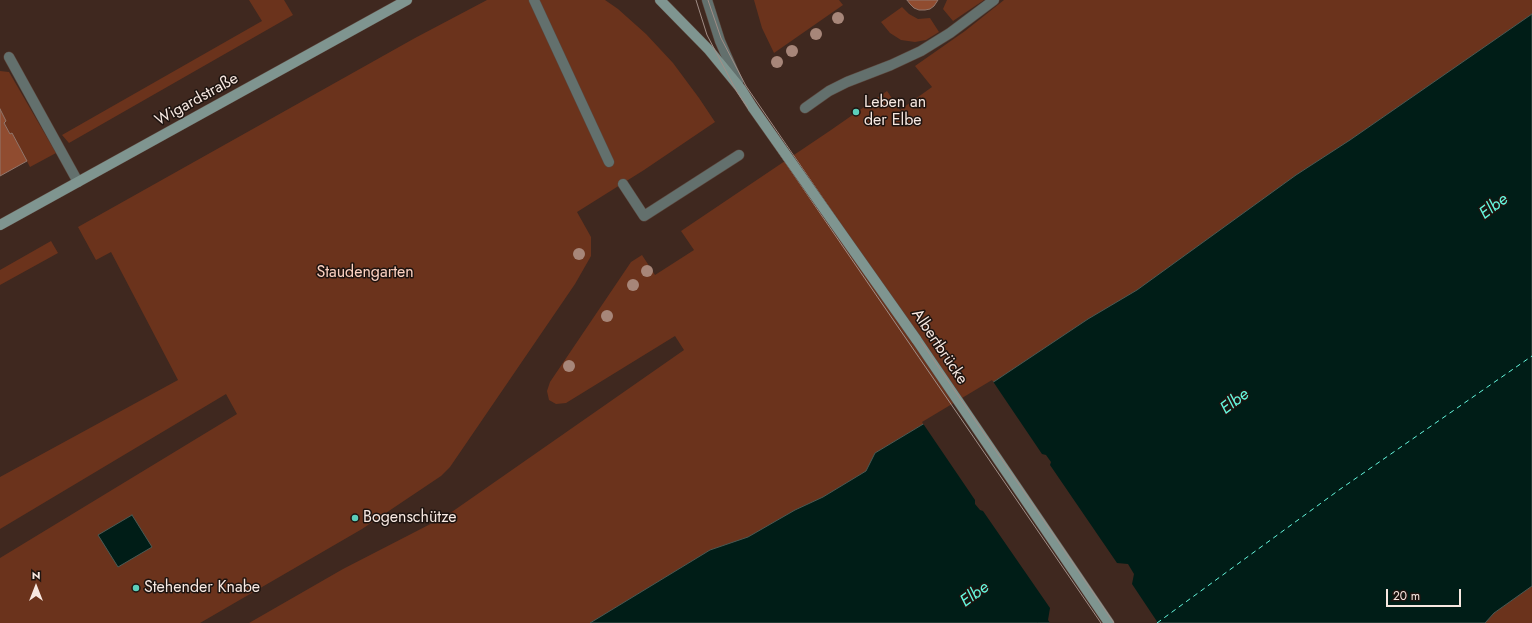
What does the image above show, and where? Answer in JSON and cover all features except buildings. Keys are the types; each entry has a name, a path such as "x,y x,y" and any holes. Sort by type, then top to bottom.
{"main road":[{"name":"Wigardstraße","path":"0,225 407,0"},
{"name":"Albertbrücke","path":"660,0 709,50 741,89 911,332 1110,623"}],"street":[{"path":"534,0 609,162"},
{"path":"706,0 720,41 741,89"},
{"path":"805,108 829,91 847,82 891,65 921,51 944,37 994,0"},
{"path":"9,57 78,182"},
{"path":"623,184 644,216 739,154"}],"green space":[{"path":"249,0 284,0 293,15 69,143 62,135 262,21"},
{"name":"Staudengarten","path":"487,0 605,0 618,9 646,34 673,63 715,122 644,170 577,212 591,237 591,256 575,284 450,467 441,476 362,529 200,623 0,623 0,558 237,414 226,394 0,529 0,477 178,380 111,252 96,260 78,227 415,38"},
{"path":"754,0 839,0 843,5 774,53 762,28"},
{"path":"947,0 984,0 953,21 943,9"},
{"path":"1004,0 1532,0 1532,14 1350,140 1296,175 1137,290 1088,319 995,381 875,453 866,471 823,497 795,510 748,537 710,550 590,623 249,623 343,569 446,516 684,350 675,336 566,403 556,404 549,400 547,391 550,382 631,262 642,255 655,275 694,250 681,231 887,91 900,110 932,87 915,66 965,31"},
{"path":"902,7 909,14 918,19 930,18 939,32 926,40 915,42 901,40 890,33 881,22"},
{"path":"0,71 9,72 56,153 30,167 12,133 10,134 4,123 6,121 0,109"},
{"path":"51,241 58,253 0,285 0,270"},
{"path":"1532,586 1532,623 1485,623 1494,613"}],"water":[{"name":"Elbe","path":"1532,14 1532,586 1494,613 1485,623 590,623 710,550 748,537 795,510 823,497 866,471 875,453 995,381 1088,319 1137,290 1296,175 1350,140"},
{"path":"132,515 152,547 118,567 98,535"}],"pier":[{"path":"992,380 1042,454 1046,455 1051,462 1050,465 1117,563 1128,564 1134,574 1132,584 1158,623 1050,623 1048,620 1050,608 983,511 980,510 975,504 975,500 922,422"}],"ferry route":[{"path":"1157,623 1339,490 1532,356"}],"tram line":[{"path":"696,0 707,35 737,92 1101,623"},
{"path":"708,0 721,38 746,86 1114,623"}],"place":[{"name":"Leben an der Elbe","path":"856,112"},
{"name":"Bogenschütze","path":"355,518"},
{"name":"Stehender Knabe","path":"136,588"}]}
